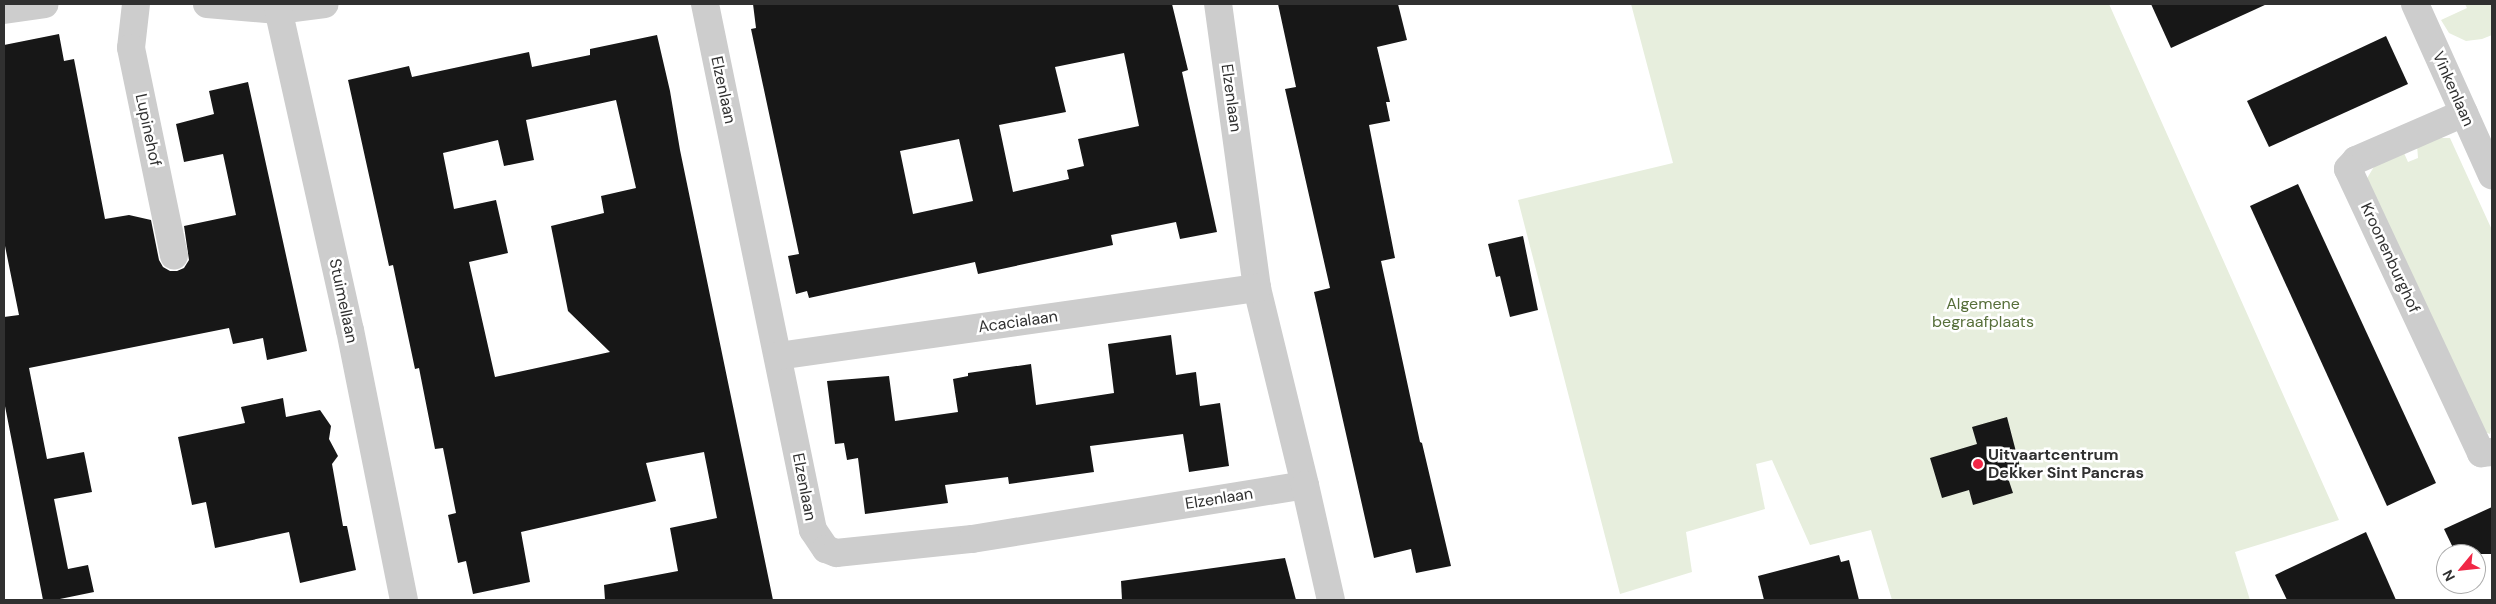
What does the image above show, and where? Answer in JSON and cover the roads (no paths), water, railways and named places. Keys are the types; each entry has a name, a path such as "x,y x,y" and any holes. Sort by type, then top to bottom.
{"street":[{"path":"4,10 46,4"},
{"name":"Lupinehof","path":"136,4 131,48 174,256"},
{"path":"207,4 278,7 325,4"},
{"name":"Elzenlaan","path":"705,4 813,530 826,549 836,553 972,539 1305,485"},
{"name":"Elzenlaan","path":"1218,4 1257,288 1331,600"},
{"name":"Vinkenlaan","path":"2415,4 2492,175"},
{"name":"Stuimellaan","path":"278,7 350,330 404,600"},
{"name":"Kroonenburghof","path":"2464,113 2356,160 2348,169 2481,453 2492,452"},
{"name":"Acacialaan","path":"778,356 1257,288"}],"place":[{"name":"Uitvaartcentrum Dekker Sint Pancras","path":"1978,464"}],"park label":[{"name":"Algemene begraafplaats","path":"1983,313"}]}
